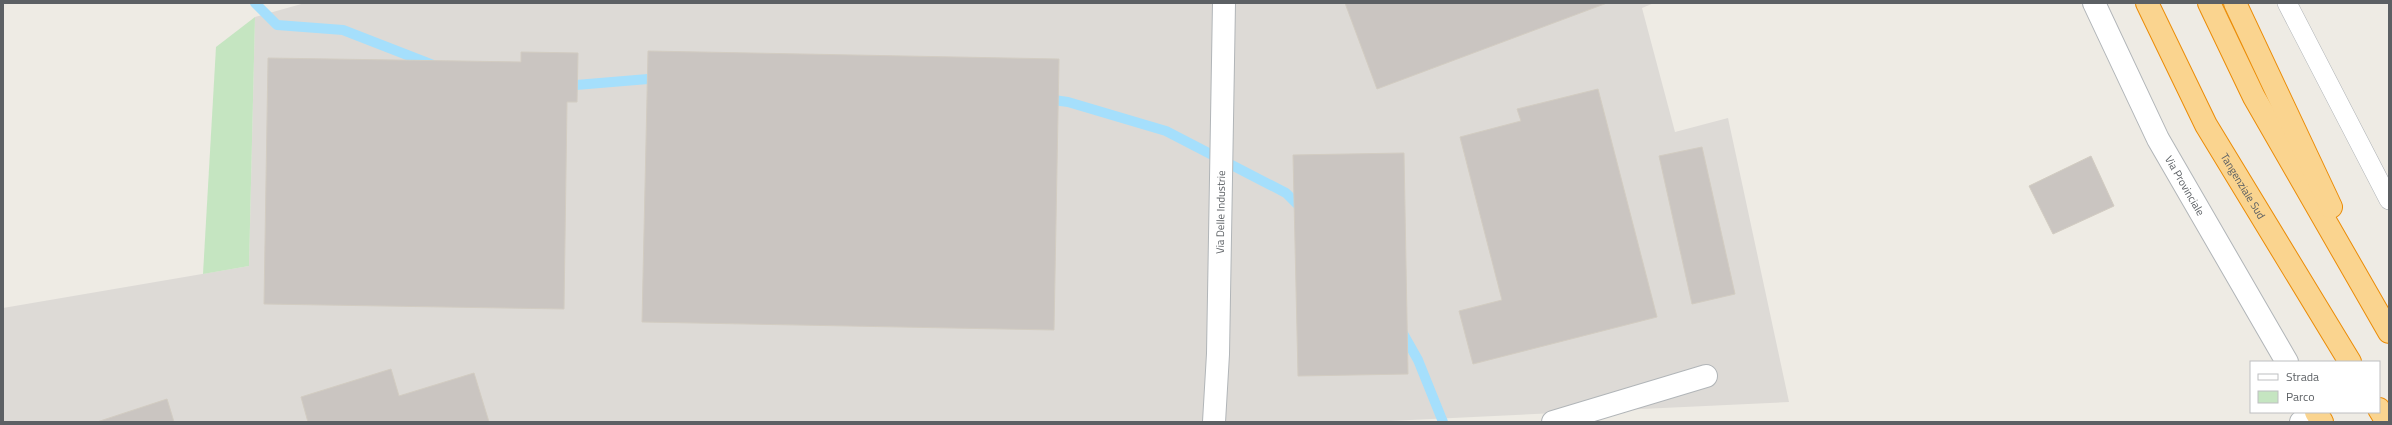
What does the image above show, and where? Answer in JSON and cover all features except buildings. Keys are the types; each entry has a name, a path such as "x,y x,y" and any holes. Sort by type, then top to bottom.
{"highway":[{"name":"Tangenziale Sud","path":"2147,3 2206,124 2349,361"},
{"path":"2209,3 2254,97 2373,308 2389,332"},
{"path":"2236,3 2334,213 2359,260 2373,308"},
{"path":"2380,411 2387,422"},
{"path":"2316,413 2322,422"}],"street":[{"name":"Via Delle Industrie","path":"1214,422 1218,354 1224,3"},
{"name":"Via Provinciale","path":"2094,3 2158,139 2286,361"},
{"path":"1553,422 1706,376"},
{"path":"2301,422 2314,413"}],"lane":[{"path":"2287,3 2389,200"}],"shaded area":[{"path":"305,3 1654,3 1642,8 1675,132 1728,118 1789,402 1369,422 3,422 3,308 249,266 255,17"}],"green space":[{"path":"255,17 249,266 203,274 216,47"}],"waterway":[{"path":"255,3 277,25 343,30 433,65"},
{"path":"564,86 660,78"},
{"path":"1046,99 1068,102 1166,131 1286,193 1303,210"},
{"path":"1401,330 1418,360 1443,422"}]}
